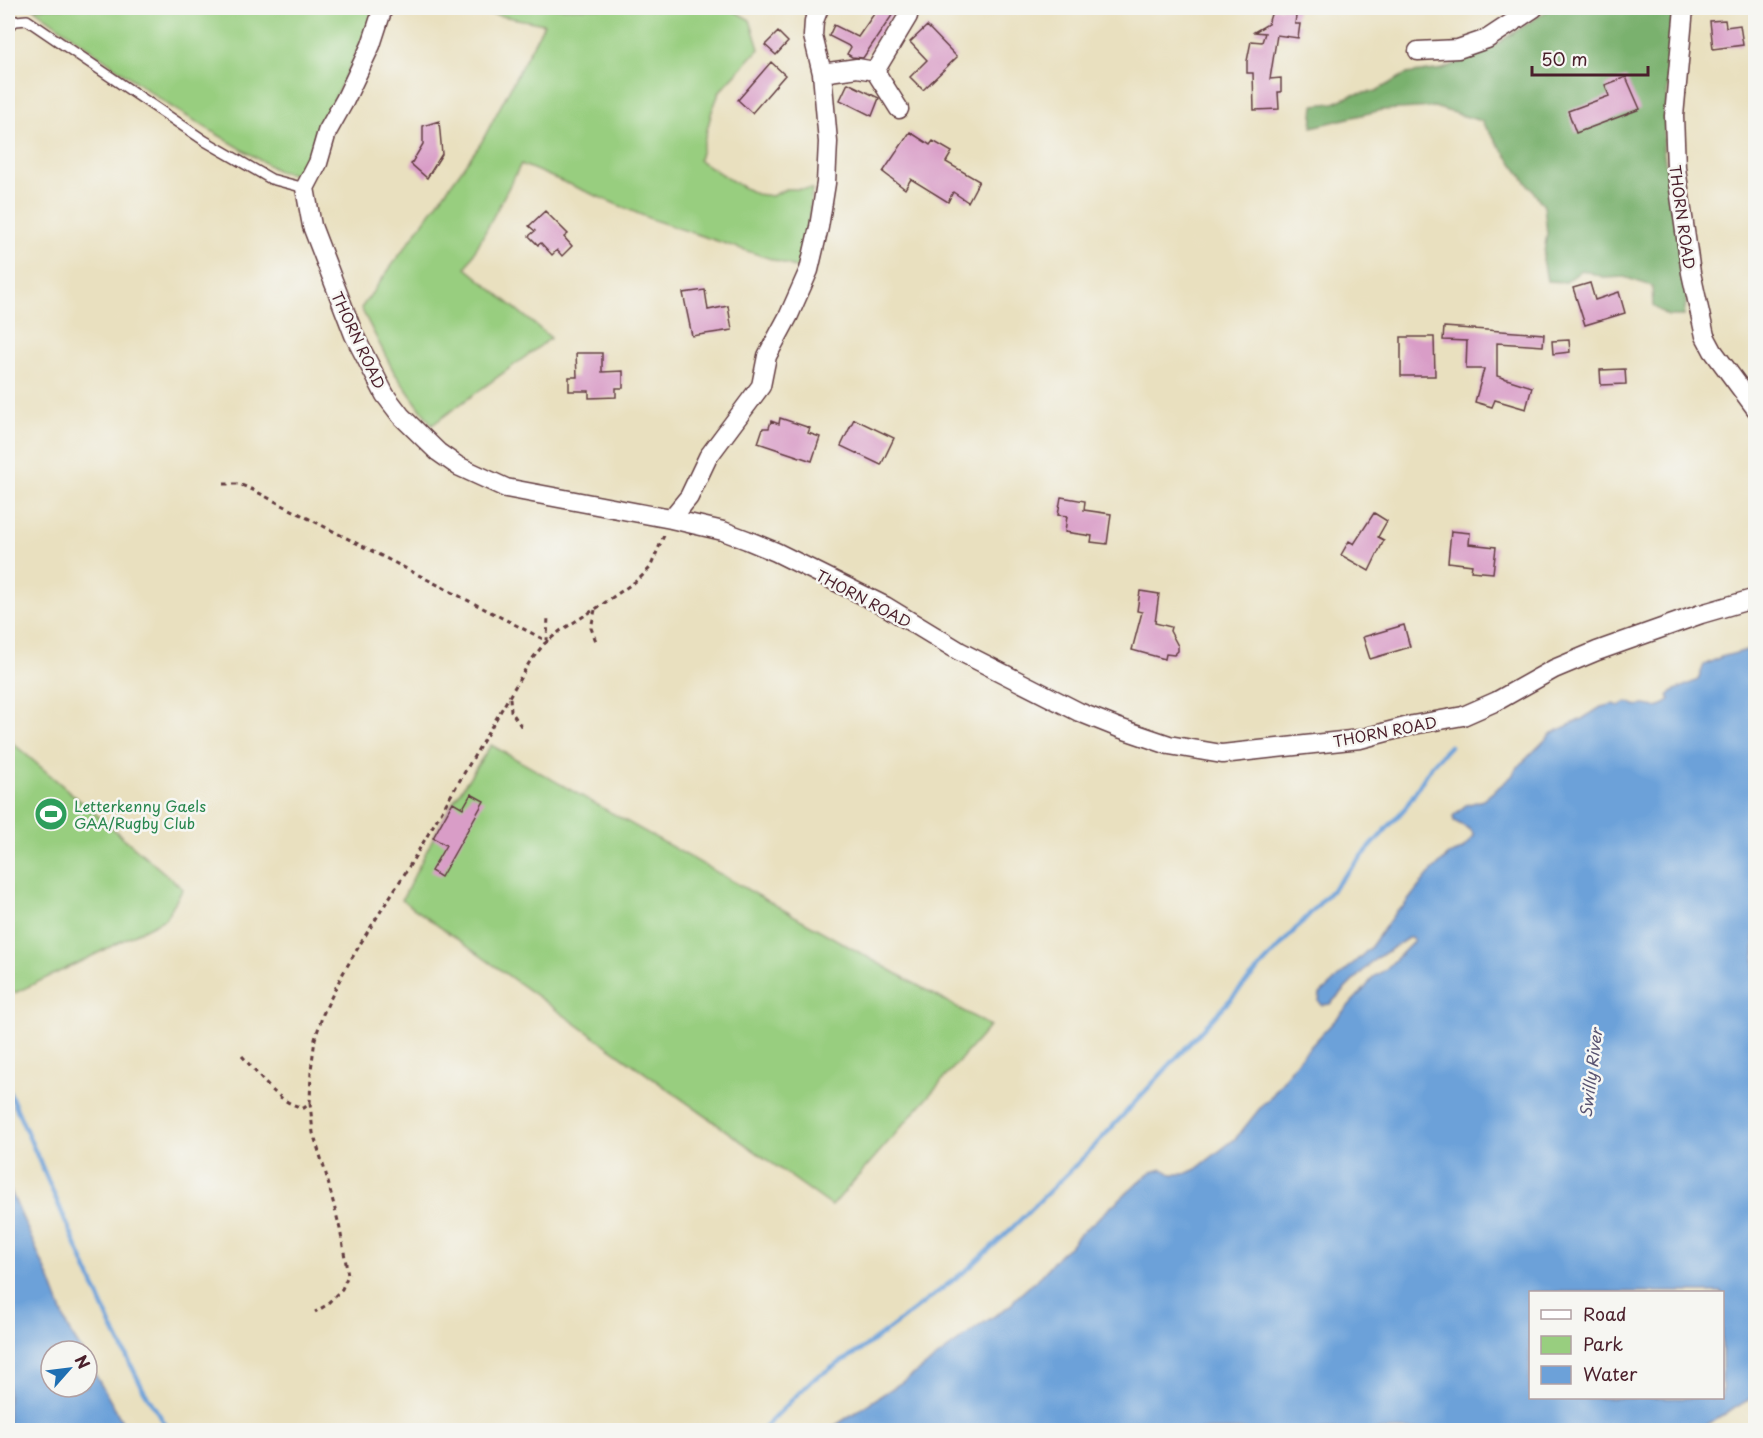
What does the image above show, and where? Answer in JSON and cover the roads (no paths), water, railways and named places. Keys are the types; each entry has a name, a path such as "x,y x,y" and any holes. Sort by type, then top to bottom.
{"street":[{"path":"305,188 318,163 327,132 371,45 383,8"},
{"path":"671,519 689,497 708,457 761,386 767,356 809,270 826,183 828,142 822,73 813,36 814,21 819,8"},
{"path":"1418,51 1458,49 1487,39 1534,8"},
{"name":"THORN ROAD","path":"1684,8 1674,116 1676,168 1690,273 1705,336 1713,351 1755,409"},
{"path":"875,71 908,16"},
{"path":"822,73 857,68 875,71 899,109"},
{"name":"THORN ROAD","path":"305,188 318,244 365,358 385,395 401,416 438,452 458,466 506,488 723,531 776,552 885,606 959,651 1079,712 1169,745 1222,754 1360,739 1413,725 1463,716 1497,701 1554,669 1597,651 1755,598"}],"lane":[{"path":"8,26 16,21 27,20 205,141 271,178 305,188"}],"water":[{"name":"Swilly River","path":"1755,648 1755,1396 1698,1430 828,1430 916,1373 1011,1305 1078,1236 1149,1173 1162,1169 1171,1174 1185,1174 1196,1169 1236,1138 1268,1101 1298,1060 1373,977 1385,970 1414,941 1408,938 1374,960 1330,1004 1322,1005 1319,1001 1320,994 1370,948 1397,910 1403,907 1428,875 1449,855 1462,850 1474,836 1471,830 1454,821 1453,816 1466,805 1483,800 1512,776 1552,733 1601,707 1614,704 1619,706 1627,702 1638,706 1657,707 1665,704 1673,691 1698,680 1704,665 1721,657"},
{"path":"8,1185 53,1287 68,1329 74,1339 39,1339 39,1399 99,1399 99,1381 127,1430 8,1430"}],"waterway":[{"path":"762,1430 812,1380 862,1349 969,1268 1088,1153 1406,807 1432,765 1450,746"},
{"path":"8,1089 111,1325 144,1391 169,1430"}],"place":[{"name":"Letterkenny Gaels GAA/Rugby Club","path":"51,814"}]}
